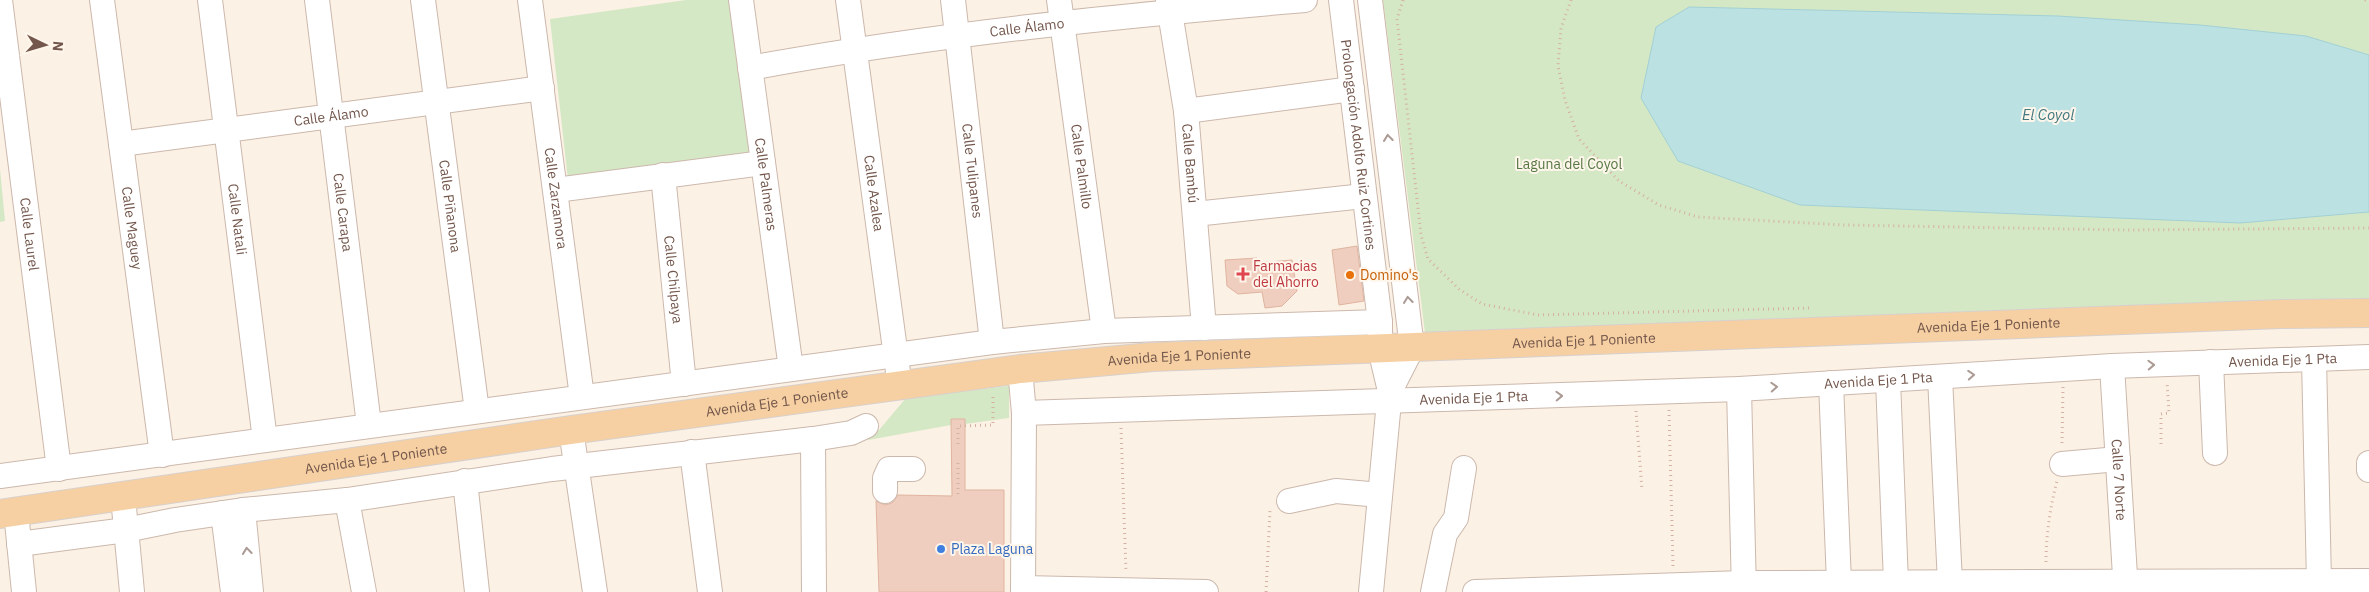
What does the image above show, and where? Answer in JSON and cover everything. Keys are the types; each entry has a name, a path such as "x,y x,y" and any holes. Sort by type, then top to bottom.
{"main road":[{"name":"Avenida Eje 1 Poniente","path":"8,513 571,430 900,387 1020,368 1152,357 2280,314 2369,313"}],"street":[{"name":"Calle Laurel","path":"0,0 59,469"},
{"name":"Calle Maguey","path":"102,0 162,455"},
{"name":"Calle Natali","path":"210,0 265,440"},
{"name":"Calle Carapa","path":"317,0 369,425"},
{"name":"Calle Piñanona","path":"423,0 476,411"},
{"name":"Calle Zarzamora","path":"530,0 582,397"},
{"name":"Calle Palmeras","path":"741,0 791,369"},
{"name":"Calle Azalea","path":"848,0 900,387"},
{"name":"Calle Tulipanes","path":"953,0 992,342"},
{"name":"Calle Álamo","path":"750,68 854,49 958,35 1060,11 1305,0"},
{"name":"Calle Bambú","path":"1169,6 1186,111 1204,328"},
{"path":"1342,10 1371,8 1412,348 1389,397 1371,592"},
{"name":"Prolongación Adolfo Ruiz Cortines","path":"1342,10 1380,322 1380,349 1389,397"},
{"name":"Calle Palmillo","path":"1060,11 1104,331"},
{"name":"Calle Álamo","path":"121,144 542,88"},
{"path":"1186,111 1352,89"},
{"path":"556,190 763,163"},
{"name":"Calle Chilpaya","path":"663,175 684,384"},
{"path":"1195,214 1363,189 1392,175"},
{"name":"Avenida Eje 1 Poniente","path":"0,476 369,425 895,357 992,342 1104,331 1380,322"},
{"name":"Avenida Eje 1 Pta","path":"1024,413 1389,397 1668,392 1831,384 2112,366 2369,357"},
{"path":"2314,359 2319,582"},
{"path":"2211,362 2214,453"},
{"name":"Calle 7 Norte","path":"2112,366 2125,587"},
{"path":"1020,368 1024,413 1023,590 1206,592"},
{"path":"1940,377 1950,583"},
{"path":"1888,380 1896,583"},
{"path":"1831,384 1838,583"},
{"path":"1739,389 1743,587"},
{"path":"20,544 126,530 175,520 347,500 576,466 813,439 851,433 866,426"},
{"path":"571,430 594,592"},
{"path":"813,439 814,592"},
{"path":"692,452 710,592"},
{"path":"2062,464 2118,459"},
{"path":"2369,463 2369,470"},
{"path":"1434,592 1445,534 1456,518 1464,468"},
{"path":"885,491 885,478 889,469 913,469"},
{"path":"465,481 477,592"},
{"path":"169,490 175,520"},
{"path":"1280,503 1336,491 1380,495"},
{"path":"124,496 132,592"},
{"path":"347,500 364,592"},
{"path":"233,512 233,592"},
{"path":"233,512 251,592"},
{"path":"8,513 20,544 24,592"},
{"path":"1475,592 1674,585 1743,587 1838,583 1950,583 2227,587 2369,581"}],"path":[{"path":"1404,0 1397,19 1421,235 1428,259 1460,289 1482,304 1538,315 1815,308"},
{"path":"1571,0 1561,28 1558,66 1565,100 1579,139 1619,181 1659,204 1698,217 1844,225 2116,230 2369,228"},
{"path":"2365,0 2369,2"},
{"path":"2161,444 2161,414 2169,413 2166,364"},
{"path":"958,444 958,426 993,425 993,387"},
{"path":"1668,392 1674,585"},
{"path":"1635,393 1642,490"},
{"path":"1121,410 1127,590"},
{"path":"958,463 958,496"},
{"path":"1266,592 1280,503"}],"green space":[{"path":"686,0 729,0 752,157 568,180 550,19"},
{"name":"Laguna del Coyol","path":"1383,0 2369,0 2369,300 1983,311 1425,333"},
{"path":"0,169 5,221 0,222"},
{"path":"1009,386 1009,418 965,424 965,419 951,419 951,425 868,440 869,431 879,430 906,398"}],"water":[{"name":"El Coyol","path":"1689,7 2058,16 2200,25 2306,36 2369,55 2369,212 2240,223 1800,205 1678,161 1641,98 1656,27"}],"building":[{"name":"Domino's","path":"1357,246 1364,301 1339,305 1332,250"},
{"path":"1257,258 1258,263 1292,260 1297,291 1282,306 1265,308 1262,292 1238,294 1227,286 1225,260"},
{"name":"Plaza Laguna","path":"951,419 965,419 965,490 1004,490 1004,592 879,592 876,501 885,505 892,503 898,495 952,496"}],"place":[{"name":"Farmacias del Ahorro","path":"1243,274"},
{"name":"Domino's","path":"1350,275"},
{"name":"Plaza Laguna","path":"941,549"}]}
